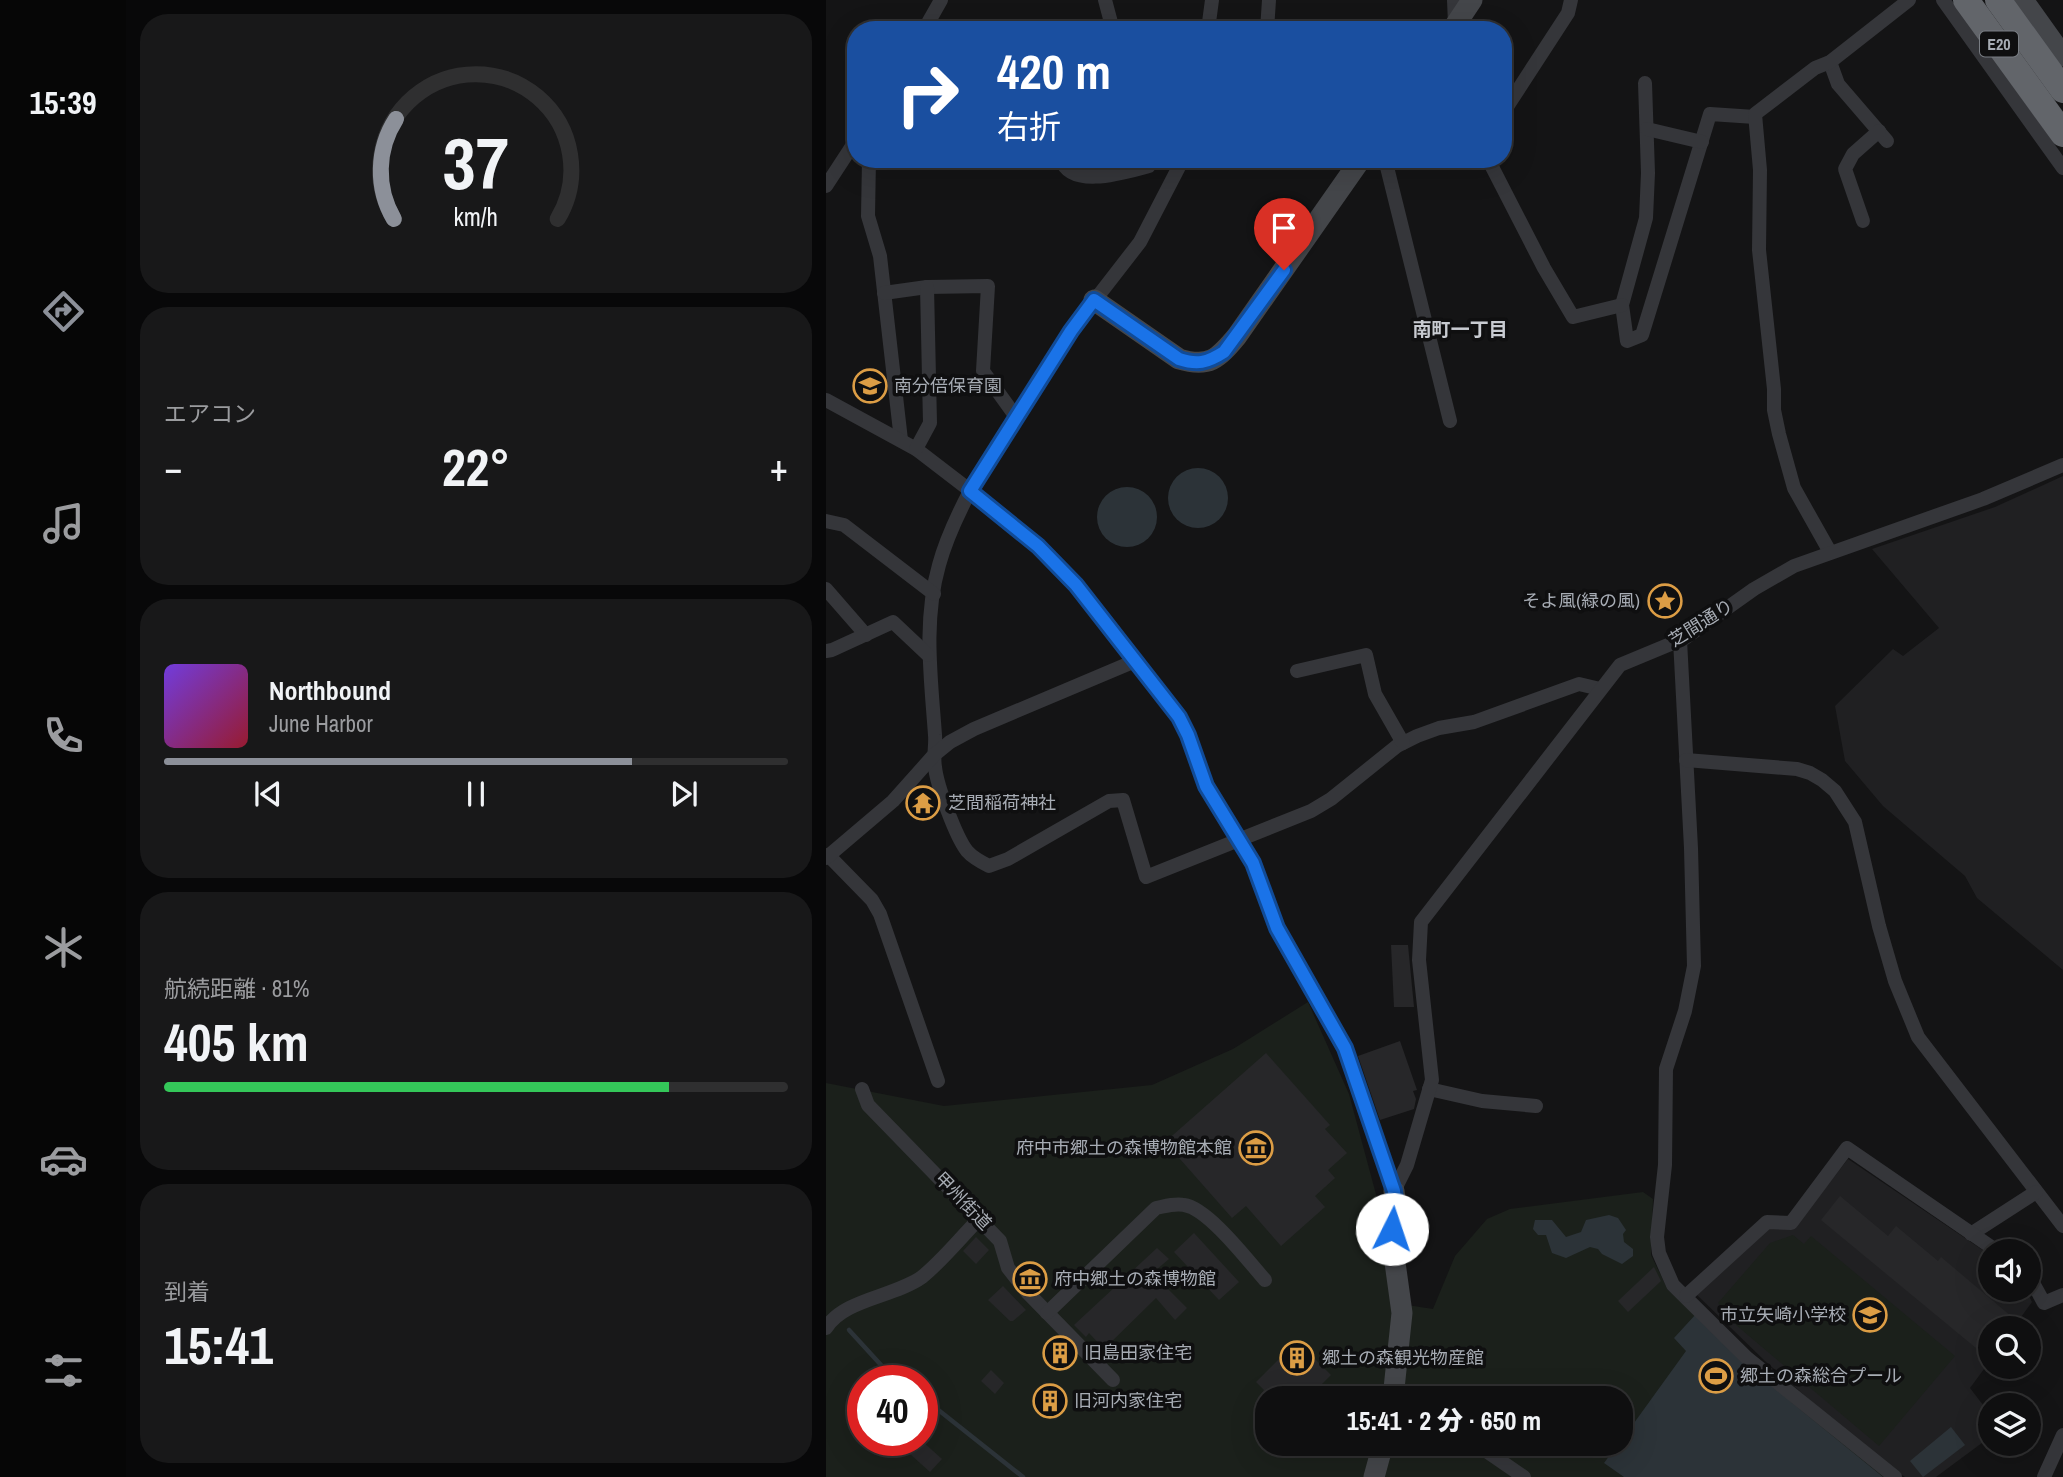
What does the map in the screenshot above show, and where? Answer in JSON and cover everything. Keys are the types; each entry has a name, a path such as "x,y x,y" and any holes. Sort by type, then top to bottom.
{"highway":[{"name":"E20","path":"1966,0 2063,134"},
{"name":"E20","path":"1997,0 2063,90"}],"street":[{"path":"929,21 941,0"},
{"path":"1105,0 1111,21"},
{"path":"1209,21 1212,0"},
{"path":"1268,21 1269,0"},
{"path":"1453,21 1454,0"},
{"path":"1457,21 1472,0"},
{"path":"1512,99 1569,13 1571,0"},
{"path":"1830,552 1794,488 1774,410 1759,250 1760,170 1755,114 1815,68 1830,62 1909,0"},
{"path":"1943,0 2063,168"},
{"path":"2022,0 2063,56"},
{"path":"1830,62 1838,84 1883,136 1853,154 1845,169 1863,221"},
{"path":"1645,83 1646,218 1622,305 1627,341 1642,335 1710,114 1755,117"},
{"path":"1647,129 1702,142"},
{"path":"827,182 847,153"},
{"path":"869,168 868,216 880,256 901,440"},
{"path":"1066,168 1086,179 1129,168"},
{"path":"1153,168 1168,183"},
{"path":"1177,168 1140,242 1094,300 1016,416 970,491 939,565 928,654 935,768 954,827 967,850 978,861 989,866 1019,853 1110,801 1123,800 1146,877 1284,824 1331,799 1403,743 1439,728 1474,722 1579,684 1600,689"},
{"path":"1094,300 1179,359 1195,364 1210,361 1224,352 1237,336 1355,168"},
{"path":"1387,168 1450,421"},
{"path":"1493,168 1544,268 1573,317 1622,305"},
{"path":"884,293 927,287 988,286 983,371 1016,416"},
{"path":"916,449 930,423 927,287"},
{"path":"826,400 916,449 1038,546 1076,585 1179,717 1206,786 1253,863 1277,928 1345,1048 1394,1191 1396,1205 1392,1229 1393,1248 1402,1313 1401,1386"},
{"name":"芝間通り","path":"1394,1191 1407,1165 1432,1080 1419,960 1421,922 1620,665 1681,640 1776,575 1830,552 1983,499 2063,465"},
{"path":"826,521 844,525 934,594"},
{"path":"826,589 866,635"},
{"path":"826,651 892,622 928,654"},
{"path":"1681,640 1694,966 1685,1012 1666,1069 1665,1166 1657,1237 1659,1253 1674,1285 1747,1358 1895,1477"},
{"path":"1297,671 1366,655 1375,694 1403,743"},
{"path":"938,1081 880,914 872,900 827,856 893,801 934,755 974,729 1135,660"},
{"path":"1686,760 1797,769 1810,773 1835,791 1855,822 1895,981 1918,1037 2063,1226"},
{"name":"甲州街道","path":"862,1089 868,1105 1000,1241 1008,1268 1027,1292 1113,1380"},
{"path":"1429,1089 1482,1101 1536,1106"},
{"path":"1686,1296 1767,1222 1791,1223 1847,1148 1979,1239"},
{"path":"1971,1234 2036,1192"},
{"path":"1048,1313 1156,1208 1170,1205 1187,1205 1203,1215 1218,1227 1265,1280"},
{"path":"826,1328 831,1320 844,1310 882,1296 923,1275 980,1218"},
{"path":"2041,1298 2044,1303 2063,1295"},
{"path":"2044,1477 2063,1435"},
{"path":"1374,1477 1380,1456"},
{"path":"1493,1456 1524,1477"}],"shaded area":[{"path":"1198,468 1219,477 1228,498 1219,519 1198,528 1177,519 1168,498 1177,477"},
{"path":"2063,476 2063,970 1977,898 1965,876 1883,806 1845,761 1835,706 1893,649 1903,656 1939,628 1872,549 1995,507"},
{"path":"1127,487 1139,489 1152,500 1157,517 1155,529 1144,542 1127,547 1115,545 1102,534 1097,517 1099,505 1110,492"},
{"path":"1308,1002 1349,1094 1388,1239 1394,1303 1433,1309 1455,1256 1487,1219 1510,1209 1643,1192 1653,1199 1651,1255 1668,1290 1798,1405 1887,1477 826,1477 826,1083 944,1106 1152,1085 1233,1049"},
{"name":"市立矢崎小学校","path":"1848,1159 1978,1247 1978,1302 2032,1302 2022,1316 1978,1316 1978,1377 1970,1388 1978,1398 1978,1446 1936,1477 1905,1477 1875,1457 1765,1361 1696,1294 1769,1227 1794,1228"},
{"path":"1609,1215 1618,1218 1626,1230 1623,1234 1624,1242 1633,1249 1633,1256 1622,1264 1590,1247 1566,1258 1552,1253 1546,1235 1538,1235 1533,1229 1535,1220 1552,1220 1566,1237 1581,1232 1586,1220"},
{"path":"1793,1235 1804,1244 1811,1236 1955,1356 1879,1446 1736,1325 1718,1303 1770,1243"},
{"name":"郷土の森総合プール","path":"1696,1314 1791,1402 1883,1477 1624,1477 1604,1463 1609,1456 1633,1456 1633,1424 1686,1351 1674,1338"},
{"path":"1951,1427 1965,1445 1923,1477 1910,1461"}],"building":[{"path":"1391,945 1408,945 1414,1007 1394,1007"},
{"path":"1400,1041 1417,1090 1413,1091 1416,1099 1414,1109 1380,1120 1358,1056"},
{"name":"府中市郷土の森博物館本館","path":"1266,1053 1330,1125 1325,1129 1347,1153 1328,1170 1335,1178 1315,1196 1325,1207 1281,1246 1246,1206 1232,1218 1165,1142"},
{"path":"1840,1196 1888,1236 1896,1226 1938,1261 1941,1257 1978,1288 1978,1302 1994,1302 2011,1316 1978,1316 1978,1350 1821,1220"},
{"path":"1194,1233 1239,1282 1219,1300 1174,1252"},
{"path":"976,1237 989,1250 976,1264 963,1251"},
{"path":"1157,1248 1169,1259 1156,1270 1170,1284 1167,1288 1187,1308 1175,1320 1156,1298 1104,1349 1089,1333 1086,1337 1074,1325"},
{"path":"1654,1267 1661,1281 1628,1312 1618,1301"},
{"path":"1003,1286 1026,1310 1013,1321 988,1300"},
{"name":"旧島田家住宅","path":"1057,1338 1076,1355 1062,1369 1044,1351"},
{"name":"郷土の森観光物産館","path":"1297,1341 1331,1375 1320,1386 1260,1386 1256,1382"},
{"path":"991,1370 1004,1383 995,1394 981,1381"},
{"name":"旧河内家住宅","path":"1045,1382 1068,1406 1055,1420 1032,1396"},
{"path":"938,1455 942,1459 930,1472 912,1456"}],"waterway":[{"path":"849,1330 881,1365"},
{"path":"938,1410 1023,1477"}],"place":[{"name":"南分倍保育園","path":"870,386"},
{"name":"そよ風(緑の風)","path":"1665,601"},
{"name":"芝間稲荷神社","path":"923,803"},
{"name":"府中市郷土の森博物館本館","path":"1256,1148"},
{"name":"府中郷土の森博物館","path":"1030,1279"},
{"name":"市立矢崎小学校","path":"1870,1315"},
{"name":"旧島田家住宅","path":"1060,1353"},
{"name":"郷土の森観光物産館","path":"1297,1358"},
{"name":"郷土の森総合プール","path":"1716,1376"},
{"name":"旧河内家住宅","path":"1050,1401"}],"district":[{"name":"南町一丁目","path":"1460,329"}],"route":[{"path":"1284,270 1224,352 1210,361 1195,364 1179,359 1094,300 1071,331 970,491 1038,546 1076,585 1179,717 1206,786 1253,863 1277,928 1345,1048 1394,1191 1396,1205 1392,1229"}]}
